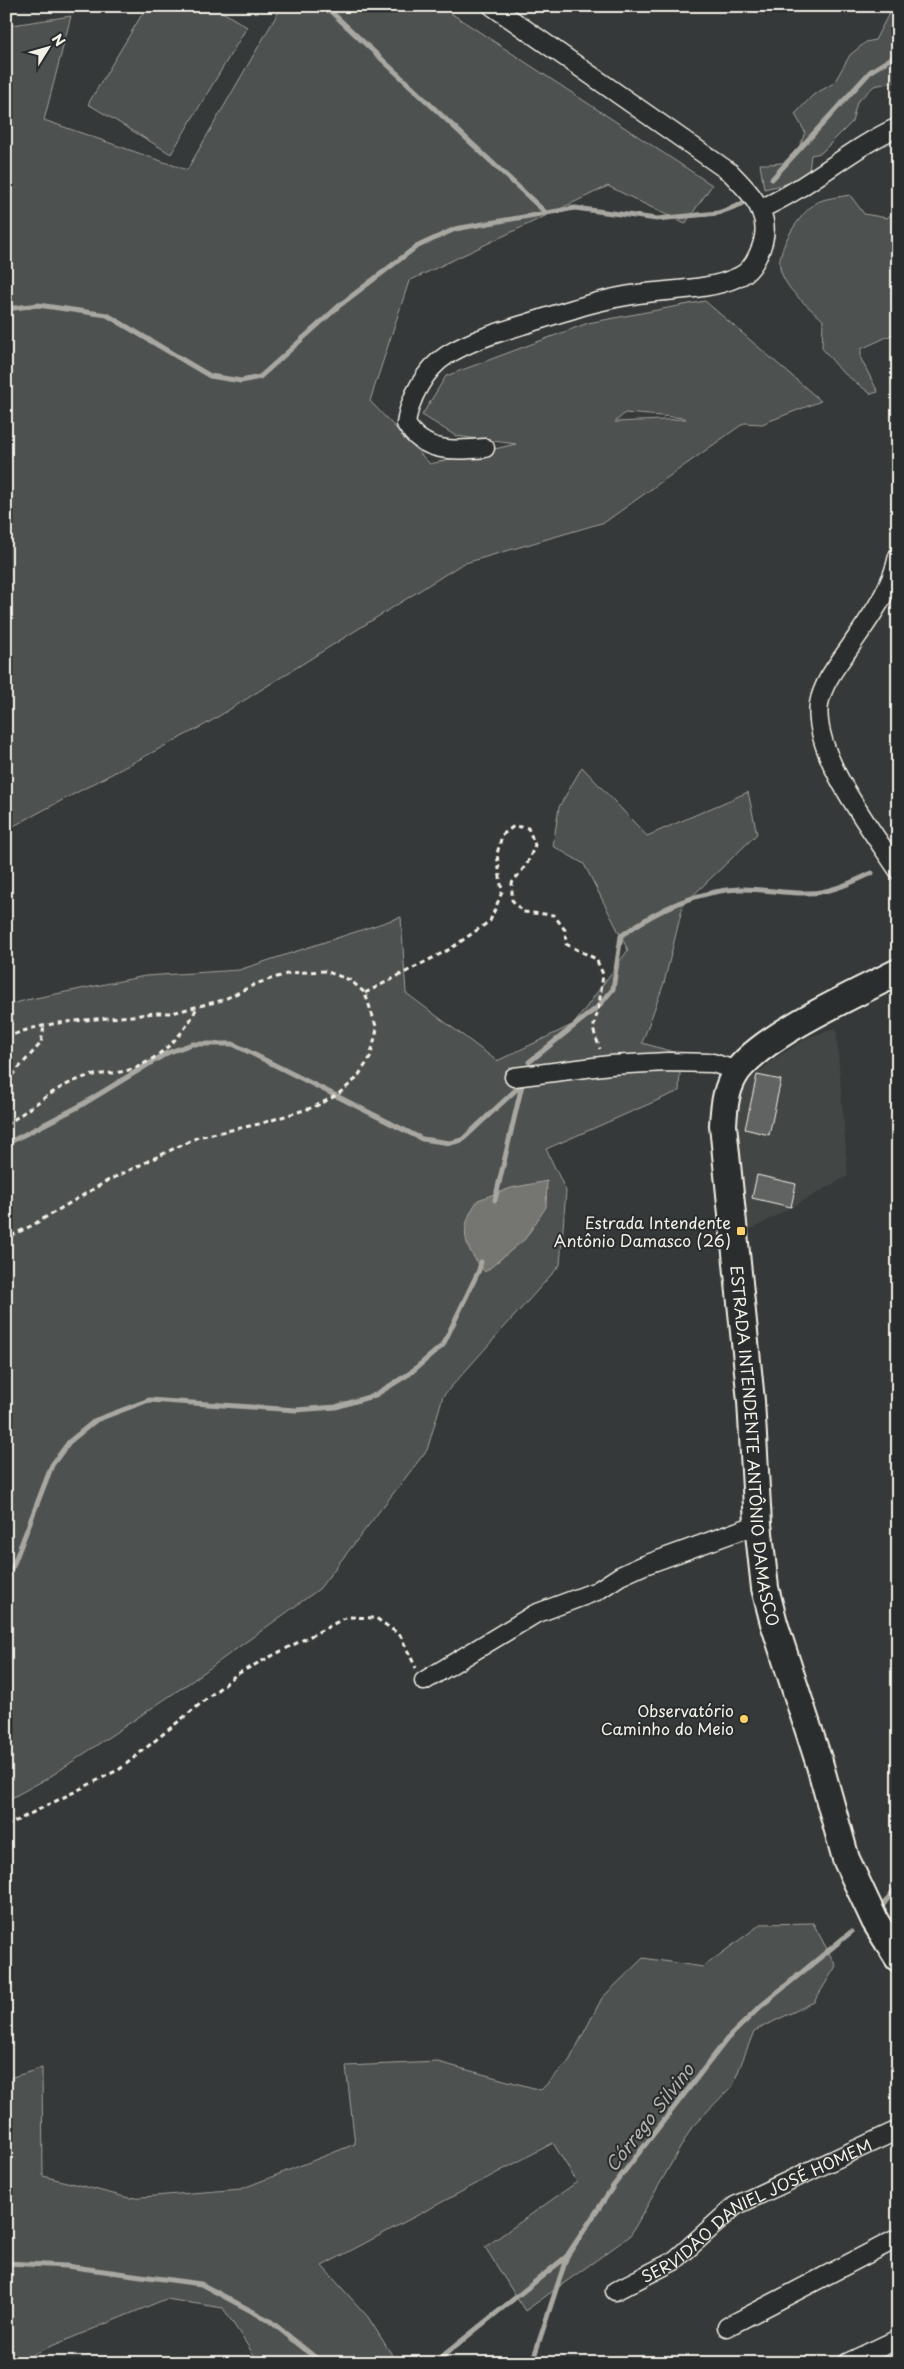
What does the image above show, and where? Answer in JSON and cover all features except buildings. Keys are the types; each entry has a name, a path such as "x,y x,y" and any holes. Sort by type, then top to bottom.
{"main road":[{"name":"ESTRADA INTENDENTE ANTÔNIO DAMASCO","path":"898,972 764,1046 737,1071 729,1086 724,1103 723,1125 752,1411 758,1524 766,1588 774,1623 819,1762 841,1843 863,1898 898,1958"}],"street":[{"path":"485,448 456,451 435,447 414,437 406,424 408,408 422,380 446,356 496,332 586,304 638,294 722,282 740,276 753,265 763,245 766,225 753,196 731,173 492,6"},
{"path":"760,209 787,198 879,136 898,127"},
{"path":"898,556 876,608 826,683 819,704 823,742 832,765 898,870"},
{"path":"514,1077 610,1065 695,1062 713,1063 737,1071"},
{"path":"424,1681 535,1614 597,1590 620,1576 642,1566 758,1524"},
{"name":"SERVIDÃO DANIEL JOSÉ HOMEM","path":"615,2291 674,2261 735,2206 898,2130"},
{"path":"727,2327 898,2238"},
{"path":"847,2363 898,2339"}],"path":[{"path":"364,993 450,949 490,920 502,892 497,854 502,835 514,826 528,828 535,845 527,864 512,883 512,900 523,912 554,915 565,930 566,944 596,959 603,974 599,1006 592,1028 598,1046 610,1065"},
{"path":"6,1038 19,1032 44,1026 154,1013 172,1013 223,1000 258,983 290,973 325,971 350,980 364,993 377,1029 370,1058 356,1079 337,1095 314,1107 259,1124 198,1137 115,1177 31,1226 6,1238"},
{"path":"6,1124 37,1102 83,1077 134,1068 157,1055 175,1039 192,1019 197,1007"},
{"path":"6,1082 41,1043 44,1026"},
{"path":"6,1826 120,1769 237,1674 347,1617 376,1618 400,1635 424,1681"}],"shaded area":[{"path":"147,6 213,6 247,27 171,154 88,104"},
{"path":"282,6 440,6 712,185 685,224 608,186 409,281 370,401 430,464 516,444 456,436 422,415 446,376 588,323 705,301 821,401 762,424 744,423 605,522 462,564 208,723 6,830 6,26 71,16 44,120 187,170","holes":["625,413 686,419 615,422"]},
{"path":"893,6 898,6 898,81 874,86 857,102 852,122 821,153 811,155 808,179 764,189 760,164 785,162 798,150 805,132 795,114 813,95 834,83 850,55 866,42 875,40"},
{"path":"850,195 864,214 887,218 898,208 898,332 861,349 861,359 878,392 871,394 841,371 822,348 823,320 792,290 780,268 782,251 786,241 803,214 819,201"},
{"path":"582,767 647,836 748,792 757,834 683,905 664,983 642,1043 681,1054 679,1091 546,1149 566,1191 560,1265 443,1396 427,1450 319,1589 192,1681 48,1778 6,1801 6,1006 26,1000 145,976 239,970 401,917 406,993 497,1061 574,1024 628,950 584,864 553,846 559,807"},
{"path":"836,1028 848,1176 750,1230 729,1139 730,1116 743,1087 773,1060 807,1038"},
{"path":"547,1181 546,1207 525,1239 485,1272 472,1254 466,1237 468,1220 478,1200 511,1188"},
{"path":"813,1923 836,1966 814,2002 754,2031 733,2085 692,2127 630,2236 525,2311 485,2247 577,2182 553,2143 322,2266 368,2317 397,2363 259,2363 223,2308 166,2299 42,2350 18,2363 6,2363 6,2079 42,2068 43,2176 129,2198 241,2189 355,2144 346,2066 438,2062 541,2090 569,2061 602,1998 643,1958 703,1967 761,1924"}],"waterway":[{"path":"325,6 545,212"},
{"path":"772,179 871,71 898,54"},
{"path":"6,309 38,305 107,315 210,376 241,381 260,377 340,305 416,247 455,229 575,208 657,219 718,213 742,204"},
{"path":"529,1062 599,1006 613,989 621,936 648,918 677,904 707,894 739,889 817,893 841,886 872,873"},
{"path":"6,1144 78,1107 167,1053 192,1044 233,1044 422,1139 450,1143 462,1140 521,1085"},
{"path":"495,1200 522,1085"},
{"path":"6,1575 13,1566 52,1465 69,1442 96,1420 149,1400 296,1410 336,1407 375,1395 409,1374 443,1345 479,1270 481,1262"},
{"name":"Córrego Silvino","path":"883,1905 898,1885"},
{"name":"Córrego Silvino","path":"532,2363 567,2256 614,2185 727,2039 761,2006 851,1932"},
{"path":"434,2363 566,2257"},
{"path":"6,2263 66,2266 201,2284 270,2321 322,2363"}],"place":[{"name":"Estrada Intendente Antônio Damasco (26)","path":"741,1231"},
{"name":"Observatório Caminho do Meio","path":"744,1719"}]}
